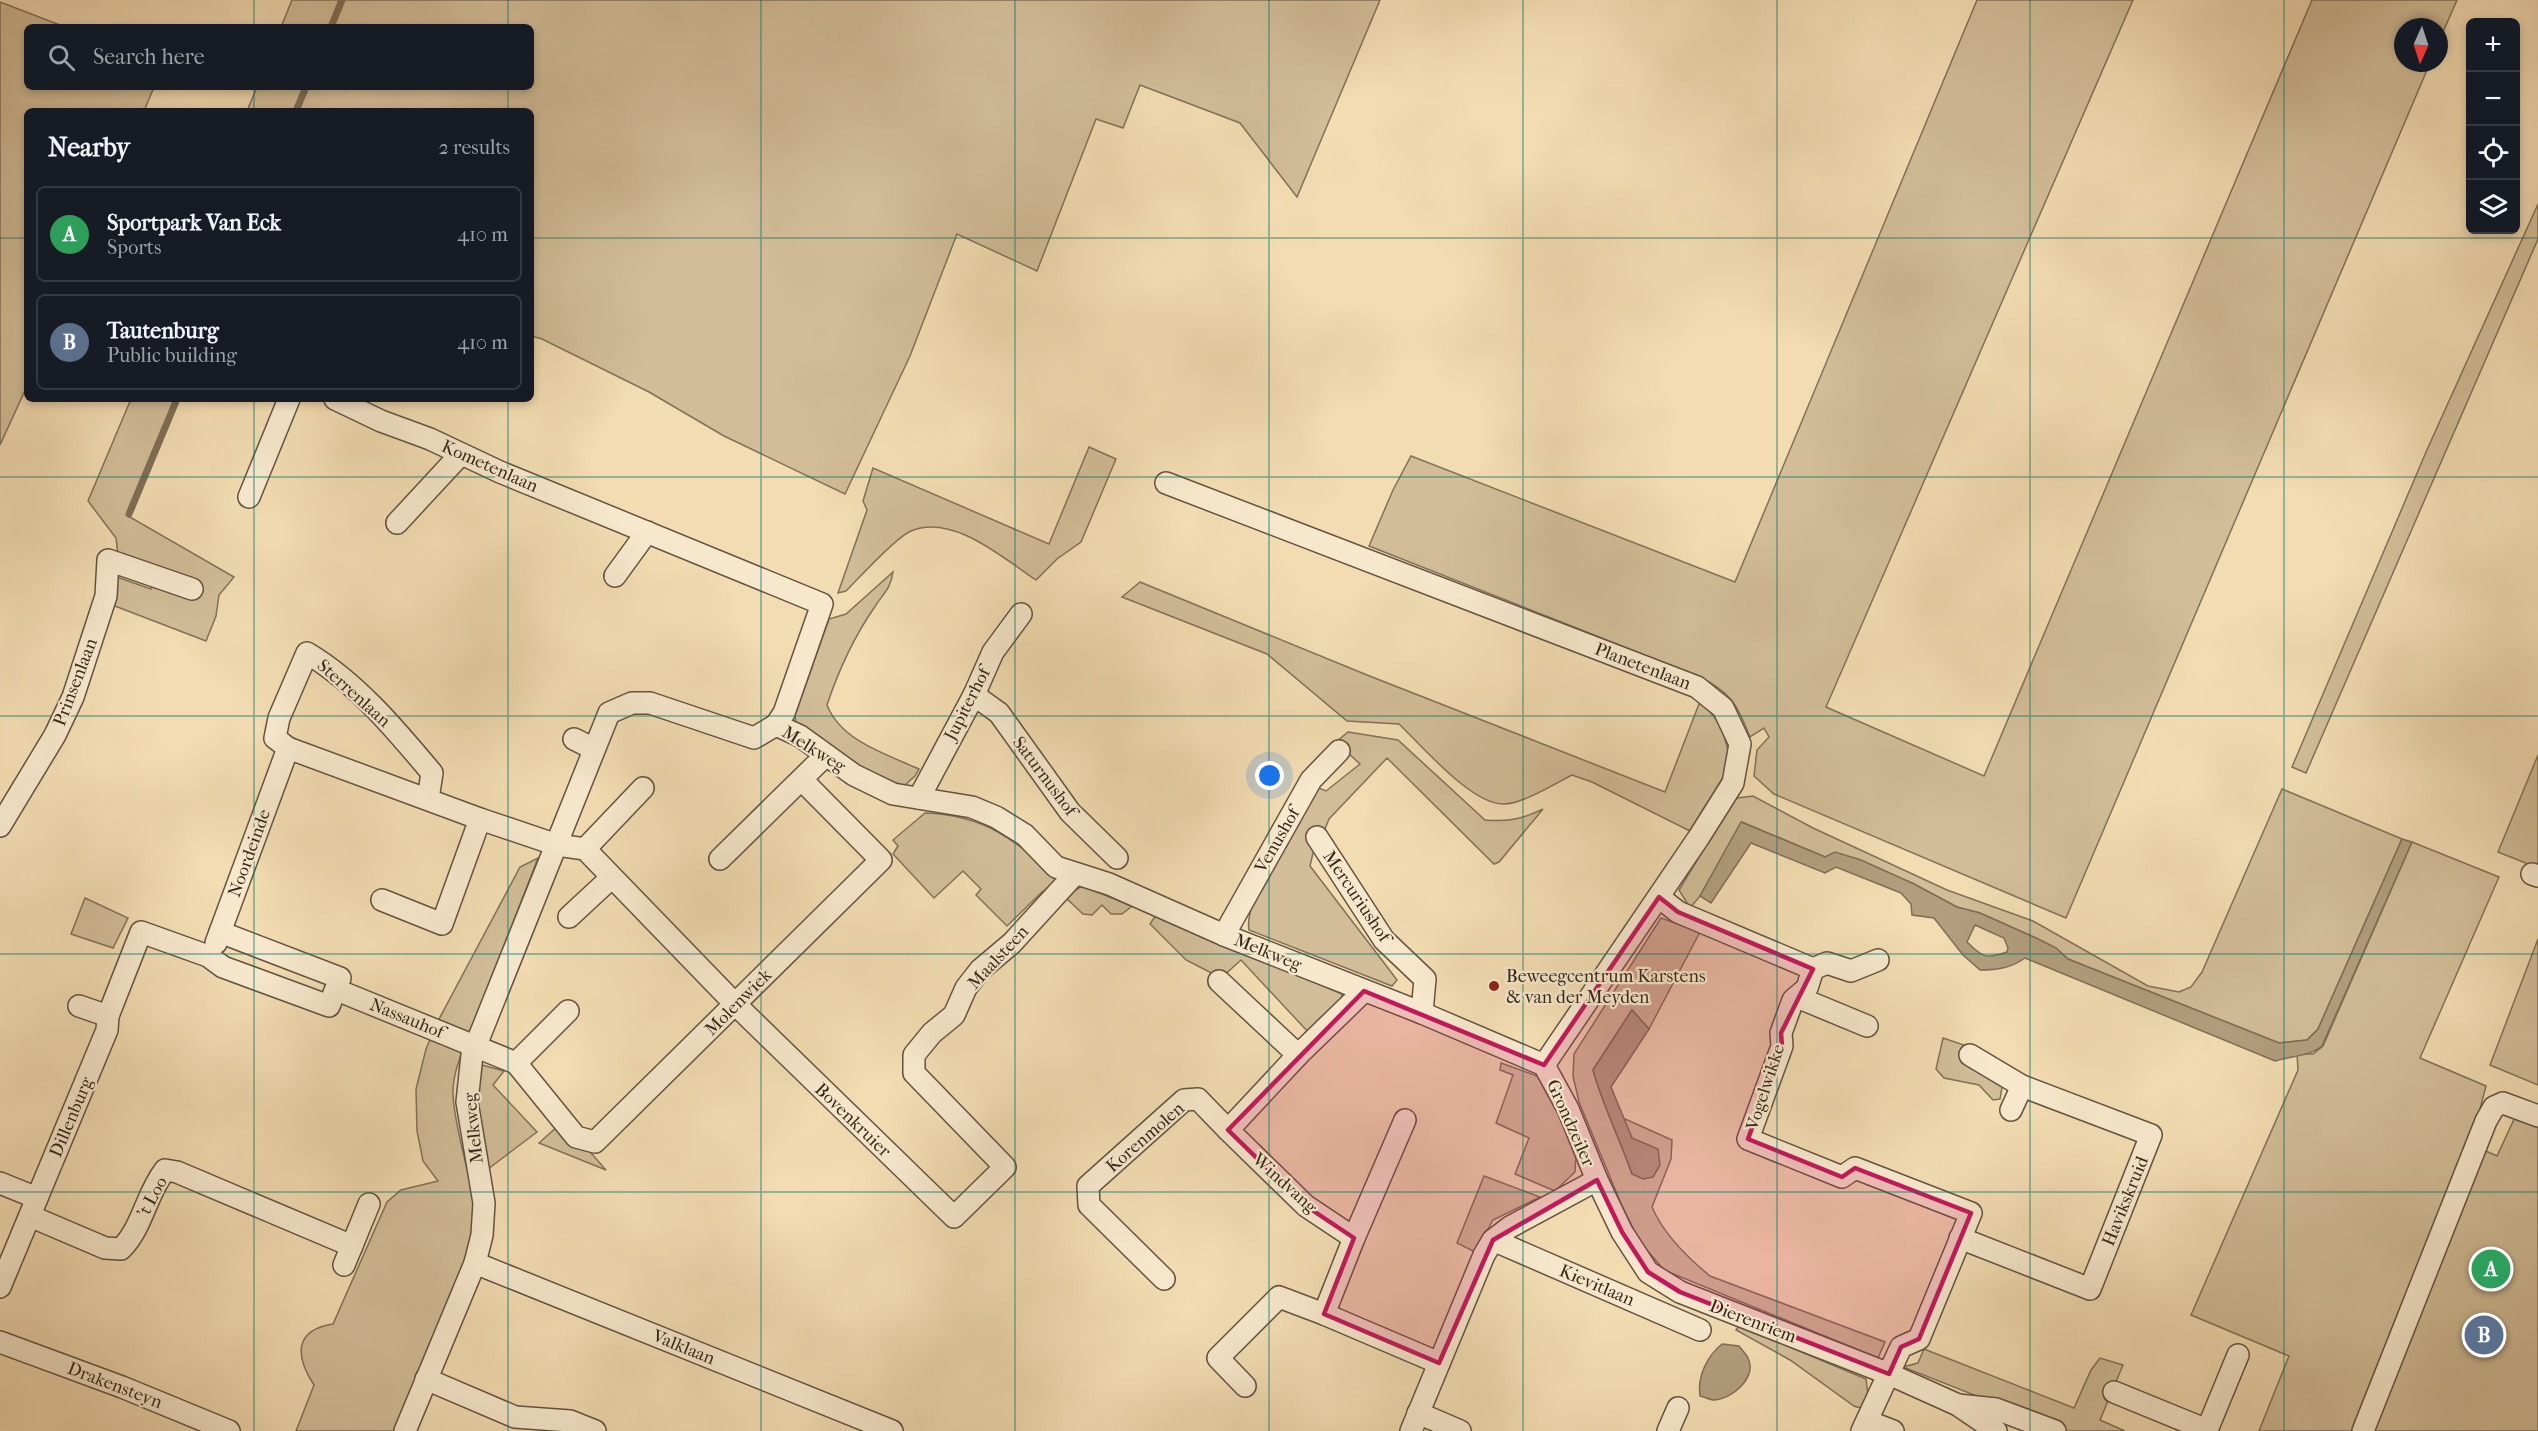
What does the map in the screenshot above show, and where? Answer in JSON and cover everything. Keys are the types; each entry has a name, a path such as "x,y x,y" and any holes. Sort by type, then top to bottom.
{"street":[{"path":"249,497 289,402"},
{"name":"Kometenlaan","path":"341,402 381,421 430,439 460,455 822,604 784,714 776,725"},
{"path":"397,523 460,455"},
{"name":"Planetenlaan","path":"1166,483 1696,687 1723,708 1740,744 1733,783 1659,897 1544,1065"},
{"path":"615,576 647,532"},
{"name":"Prinsenlaan","path":"0,826 55,735 73,697 106,596 108,560 192,589"},
{"name":"Jupiterhof","path":"919,798 974,695 993,652 1021,614"},
{"name":"Sterrenlaan","path":"288,748 275,738 279,718 307,652 331,667 400,735 432,773 428,800"},
{"name":"Saturnushof","path":"974,695 999,712 1070,812 1117,858"},
{"name":"Melkweg","path":"405,1431 475,1263 482,1234 484,1203 467,1102 472,1055 609,713 632,703 650,702 754,738 776,725 800,736 825,756 855,775 893,794 972,807 996,817 1025,835 1056,867 1109,884 1224,935 1422,1013 1544,1065"},
{"path":"574,739 594,749"},
{"path":"288,748 480,819 558,845 585,849 643,788"},
{"name":"Noordeinde","path":"208,956 220,932 288,748"},
{"name":"Venushof","path":"1224,935 1311,780 1339,751"},
{"path":"720,859 825,756"},
{"name":"Molenwiek","path":"476,1046 516,1063 576,1137 595,1142 881,860 802,780"},
{"path":"382,900 442,924 480,819"},
{"name":"Mercuriushof","path":"1317,837 1384,940 1425,979 1422,1013"},
{"name":"Bovenkruier","path":"585,849 736,1005 954,1217 1005,1167 915,1073"},
{"name":"Maalsteen","path":"915,1073 914,1055 932,1033 954,1016 966,988 980,970 1012,943 1075,874"},
{"path":"569,917 611,878"},
{"path":"1659,897 1678,912 1813,969 1827,963 1851,971 1878,960"},
{"name":"Dillenburg","path":"33,1207 107,1030 108,1016 141,932 208,956"},
{"path":"208,956 223,967 329,1006 337,990 340,978 220,932"},
{"name":"Vogelwikke","path":"1813,969 1807,988 1793,1000 1781,1033 1782,1046 1748,1139 1842,1177 1855,1168 1971,1213 1919,1339 1901,1347 1864,1426"},
{"path":"1219,981 1298,1055"},
{"name":"Nassauhof","path":"337,990 476,1046"},
{"path":"1228,1130 1298,1055 1364,991"},
{"path":"1797,998 1868,1026"},
{"path":"80,1006 108,1016"},
{"path":"516,1063 568,1011"},
{"path":"1970,1055 2022,1086 2011,1110"},
{"name":"Grondzeiler","path":"1544,1065 1568,1109 1597,1180"},
{"name":"Havikskruid","path":"1960,1238 2090,1289 2151,1135 2022,1086"},
{"name":"Korenmolen","path":"1164,1279 1089,1204 1088,1186 1184,1100 1198,1099 1228,1130"},
{"path":"2363,1431 2486,1120 2494,1107 2503,1104 2538,1116"},
{"path":"1324,1314 1405,1120"},
{"name":"Windvang","path":"1228,1130 1306,1206 1354,1238"},
{"name":"'t Loo","path":"0,1183 33,1207 105,1248 121,1249 132,1238 157,1180 165,1170 177,1172 348,1255 369,1204"},
{"path":"1460,1431 1415,1422 1493,1240 1510,1227 1597,1180"},
{"name":"Dierenriem","path":"1597,1180 1622,1232 1648,1272 1680,1292 1889,1374 1958,1405 1996,1431"},
{"path":"0,1287 33,1207"},
{"name":"Kievitlaan","path":"1493,1240 1700,1330"},
{"name":"Valklaan","path":"475,1263 892,1431"},
{"path":"1245,1386 1218,1358 1279,1297 1439,1363"},
{"name":"Drakensteyn","path":"0,1342 217,1429"},
{"path":"2114,1392 2209,1430 2238,1355"},
{"path":"426,1379 515,1417 570,1421 595,1431"},
{"name":"Dierenriem","path":"1958,1405 1996,1409 2055,1431"},
{"path":"1668,1431 1678,1408"},
{"path":"1864,1426 1893,1431"}],"highlighted area":[{"path":"1659,897 1678,912 1813,969 1781,1033 1782,1046 1748,1139 1842,1177 1855,1168 1971,1213 1919,1339 1901,1347 1889,1374 1680,1292 1648,1272 1622,1232 1597,1180 1493,1240 1439,1363 1324,1314 1354,1238 1306,1206 1228,1130 1364,991 1544,1065"}],"shaded area":[{"path":"292,0 1380,0 1297,197 1240,123 1140,85 1123,128 1096,119 1037,271 957,234 910,356 845,494 724,436 649,392 534,337 534,108 248,108 256,90 534,90 534,24 282,24"},
{"path":"1977,0 2133,0 1826,707 1984,776 2312,0 2457,0 2448,20 2448,18 2394,18 2394,72 2426,72 2066,918 1774,794 1754,776 1757,750 1769,737 1764,728 1750,737 1732,700 1698,676 1369,546 1393,490 1411,456 1735,582"},
{"path":"0,2 57,24 24,24 24,90 153,90 145,108 24,108 24,393 0,445"},
{"path":"2538,204 2538,239 2306,773 2292,767 2426,452"},
{"path":"130,402 175,402 128,516 234,577 219,595 216,616 206,641 107,603 114,576 151,589 155,577 119,564 116,538 88,501"},
{"path":"1089,447 1116,459 1081,542 1057,559 1036,580 976,540 943,528 927,527 905,535 887,549 846,591 838,593 867,510 863,501 873,468 1049,544"},
{"path":"893,572 888,588 847,655 827,705 843,728 854,737 879,752 919,769 904,786 861,769 796,725 795,715 829,619 846,614"},
{"path":"1140,582 1367,675 1665,792 1699,704 1705,706 1721,725 1728,750 1727,771 1690,831 1592,782 1572,775 1520,801 1504,804 1491,802 1477,795 1448,773 1399,724 1347,721 1267,654 1122,597"},
{"path":"1348,732 1398,740 1485,820 1515,819 1543,809 1499,862 1494,864 1387,758 1329,819 1323,834 1325,845 1313,853 1310,866 1397,980 1392,986 1249,930 1249,916 1262,879 1314,786 1326,791 1360,764 1336,742"},
{"path":"2538,755 2538,868 2498,852"},
{"path":"2282,789 2402,839 2318,1029 2307,1040 2279,1043 2068,959 2056,948 2036,938 1980,913 1957,907 1912,883 1825,857 1742,822 1700,896 1690,908 1679,890 1730,806 1737,798 1753,796 1813,828 1947,890 2033,921 2148,986 2179,992 2191,987 2202,972"},
{"path":"925,813 965,819 998,832 1028,853 1059,880 1042,892 1007,926 976,895 981,889 963,871 934,898 893,854 898,846 893,840"},
{"path":"1741,822 1825,857 1835,852 1861,860 1957,907 1980,913 2036,938 2056,948 2068,959 2279,1043 2307,1040 2318,1029 2402,839 2412,842 2322,1046 2306,1054 2275,1061 2025,958 2004,968 1980,970 1963,955 1934,918 1912,915 1911,904 1901,893 1836,867 1825,873 1751,843 1711,903 1700,896","holes":["1975,925 2004,938 2008,948 2007,952 1994,956 1981,954 1967,942"]},
{"path":"2412,842 2499,877 2420,1058 2486,1086 2480,1109 2354,1431 2259,1431 2289,1356 2191,1315 2298,1070 2297,1054 2313,1054 2323,1046"},
{"path":"538,858 511,928 511,942 507,955 491,978 462,1053 454,1082 455,1113 473,1202 474,1240 396,1431 296,1431 314,1385 301,1355 305,1338 320,1327 333,1324 387,1202 401,1190 438,1181 423,1161 417,1131 416,1089 426,1049 438,1021 520,867"},
{"path":"1082,886 1132,906 1122,914 1111,914 1102,905 1092,915 1083,914 1065,897"},
{"path":"85,898 128,918 113,948 71,934"},
{"path":"1156,915 1342,994 1341,1002 1309,1033 1241,960 1221,978 1186,960 1150,924"},
{"path":"1661,918 1700,932 1649,1029 1632,1010 1593,1070 1632,1174 1632,1138 1623,1118 1672,1140 1671,1159 1652,1207 1669,1236 1693,1261 1710,1276 1885,1342 1878,1358 1664,1270 1640,1242 1622,1206 1579,1102 1573,1076 1574,1054"},
{"path":"2538,939 2538,1085 2490,1065"},
{"path":"1632,1010 1649,1029 1611,1087 1632,1138 1658,1149 1660,1165 1653,1177 1643,1179 1632,1174 1593,1070"},
{"path":"1943,1038 1964,1045 1969,1059 2003,1081 2000,1099 1993,1100 1979,1085 1944,1078 1936,1069"},
{"path":"1501,1063 1540,1077 1553,1100 1576,1153 1575,1172 1555,1191 1515,1174 1529,1138 1496,1123 1513,1075 1500,1070"},
{"path":"482,1065 504,1071 493,1085 537,1132 484,1172 475,1083"},
{"path":"2523,1100 2538,1106 2538,1431 2366,1431 2479,1148 2497,1156"},
{"path":"558,1126 584,1145 606,1170 539,1143"},
{"path":"1484,1176 1540,1197 1493,1220 1475,1252 1457,1243"},
{"path":"1739,1326 1866,1379 1868,1395 1864,1409 1854,1406 1790,1360 1736,1330"},
{"path":"1722,1344 1739,1346 1748,1358 1749,1372 1742,1386 1729,1396 1712,1400 1700,1396 1700,1382 1704,1367"},
{"path":"1924,1349 2074,1408 2091,1370 2100,1358 2123,1365 2100,1420 2125,1431 2066,1431 1903,1367 1918,1363"}],"waterway":[{"path":"332,24 342,0"},
{"path":"297,108 305,90"},
{"path":"129,514 176,402"}],"place":[{"name":"Beweegcentrum Karstens & van der Meyden","path":"1494,986"},
{"name":"Sportpark Van Eck","path":"2491,1269"},
{"name":"Tautenburg","path":"2484,1335"}]}
